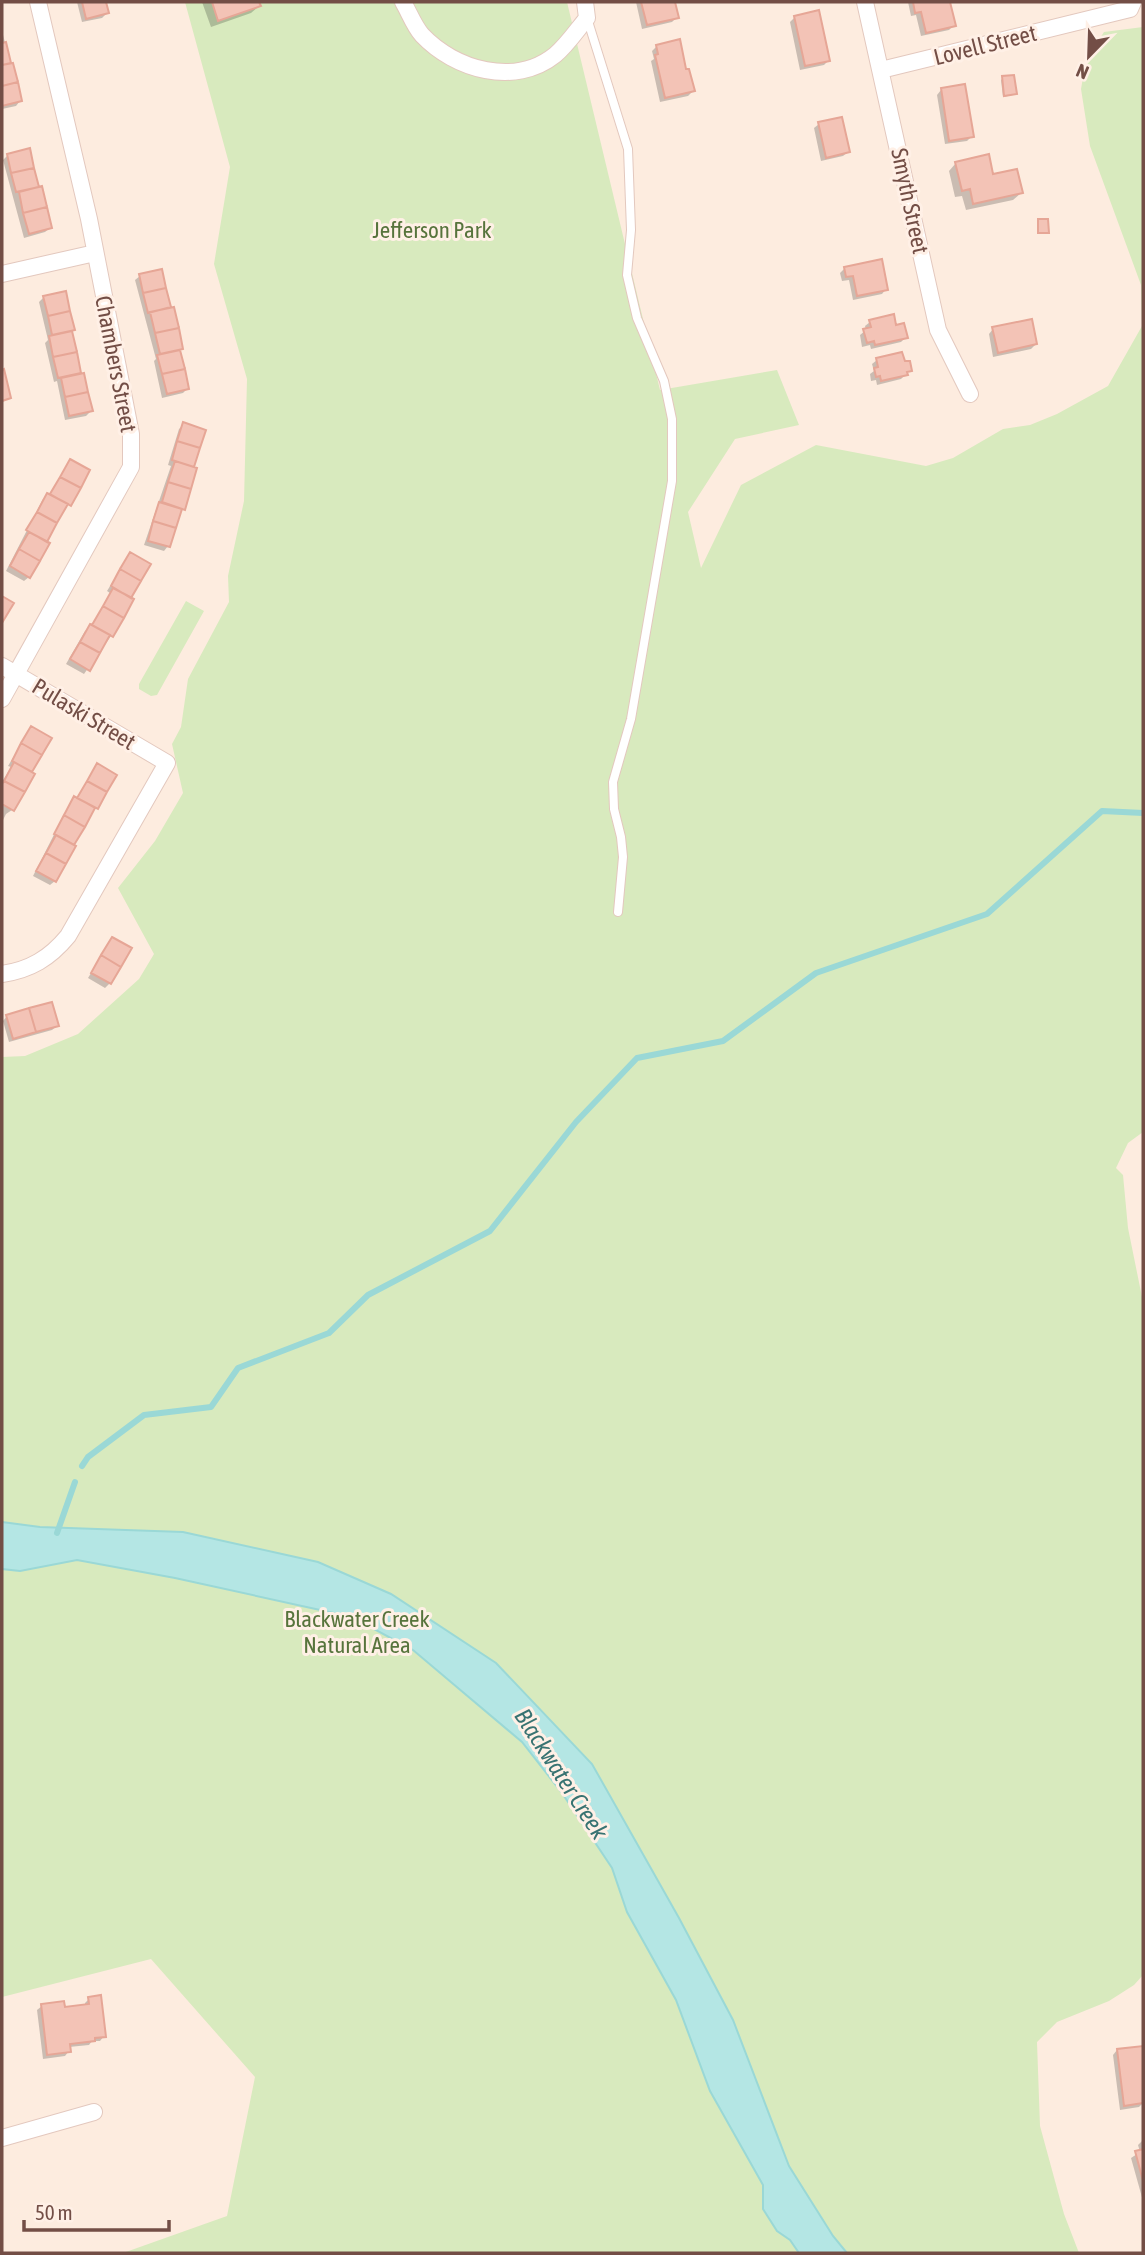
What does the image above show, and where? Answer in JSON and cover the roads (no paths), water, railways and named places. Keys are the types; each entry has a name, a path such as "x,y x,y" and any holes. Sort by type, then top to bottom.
{"street":[{"name":"Chambers Street","path":"2,699 9,670 131,467 131,434 89,219 38,2"},
{"path":"403,2 420,33 444,55 476,68 512,73 537,66 556,54 586,10"},
{"name":"Smyth Street","path":"865,2 937,330 970,394"},
{"name":"Lovell Street","path":"881,70 1132,6"},
{"path":"2,274 95,253"},
{"name":"Pulaski Street","path":"2,974 31,967 45,959 68,936 167,763 9,670"},
{"path":"2,2138 94,2112"}],"lane":[{"path":"586,10 628,149 631,230 627,275 637,318 664,381 673,419 670,494 631,719 613,782 614,809 623,857 618,912"}],"water":[{"name":"Blackwater Creek","path":"2,1522 40,1527 183,1532 318,1562 391,1594 496,1663 592,1764 733,2020 789,2166 833,2236 847,2253 799,2253 790,2240 777,2231 763,2209 763,2185 710,2091 676,2000 627,1912 612,1868 562,1793 522,1742 413,1650 352,1617 175,1578 77,1560 20,1571 2,1569"}],"waterway":[{"path":"82,1466 88,1457 144,1415 211,1407 238,1368 329,1333 368,1295 490,1231 576,1122 637,1058 723,1041 816,973 987,914 1102,811 1143,813"},
{"path":"57,1533 75,1482"}],"park label":[{"name":"Jefferson Park","path":"432,230"},
{"name":"Blackwater Creek Natural Area","path":"357,1632"}]}
